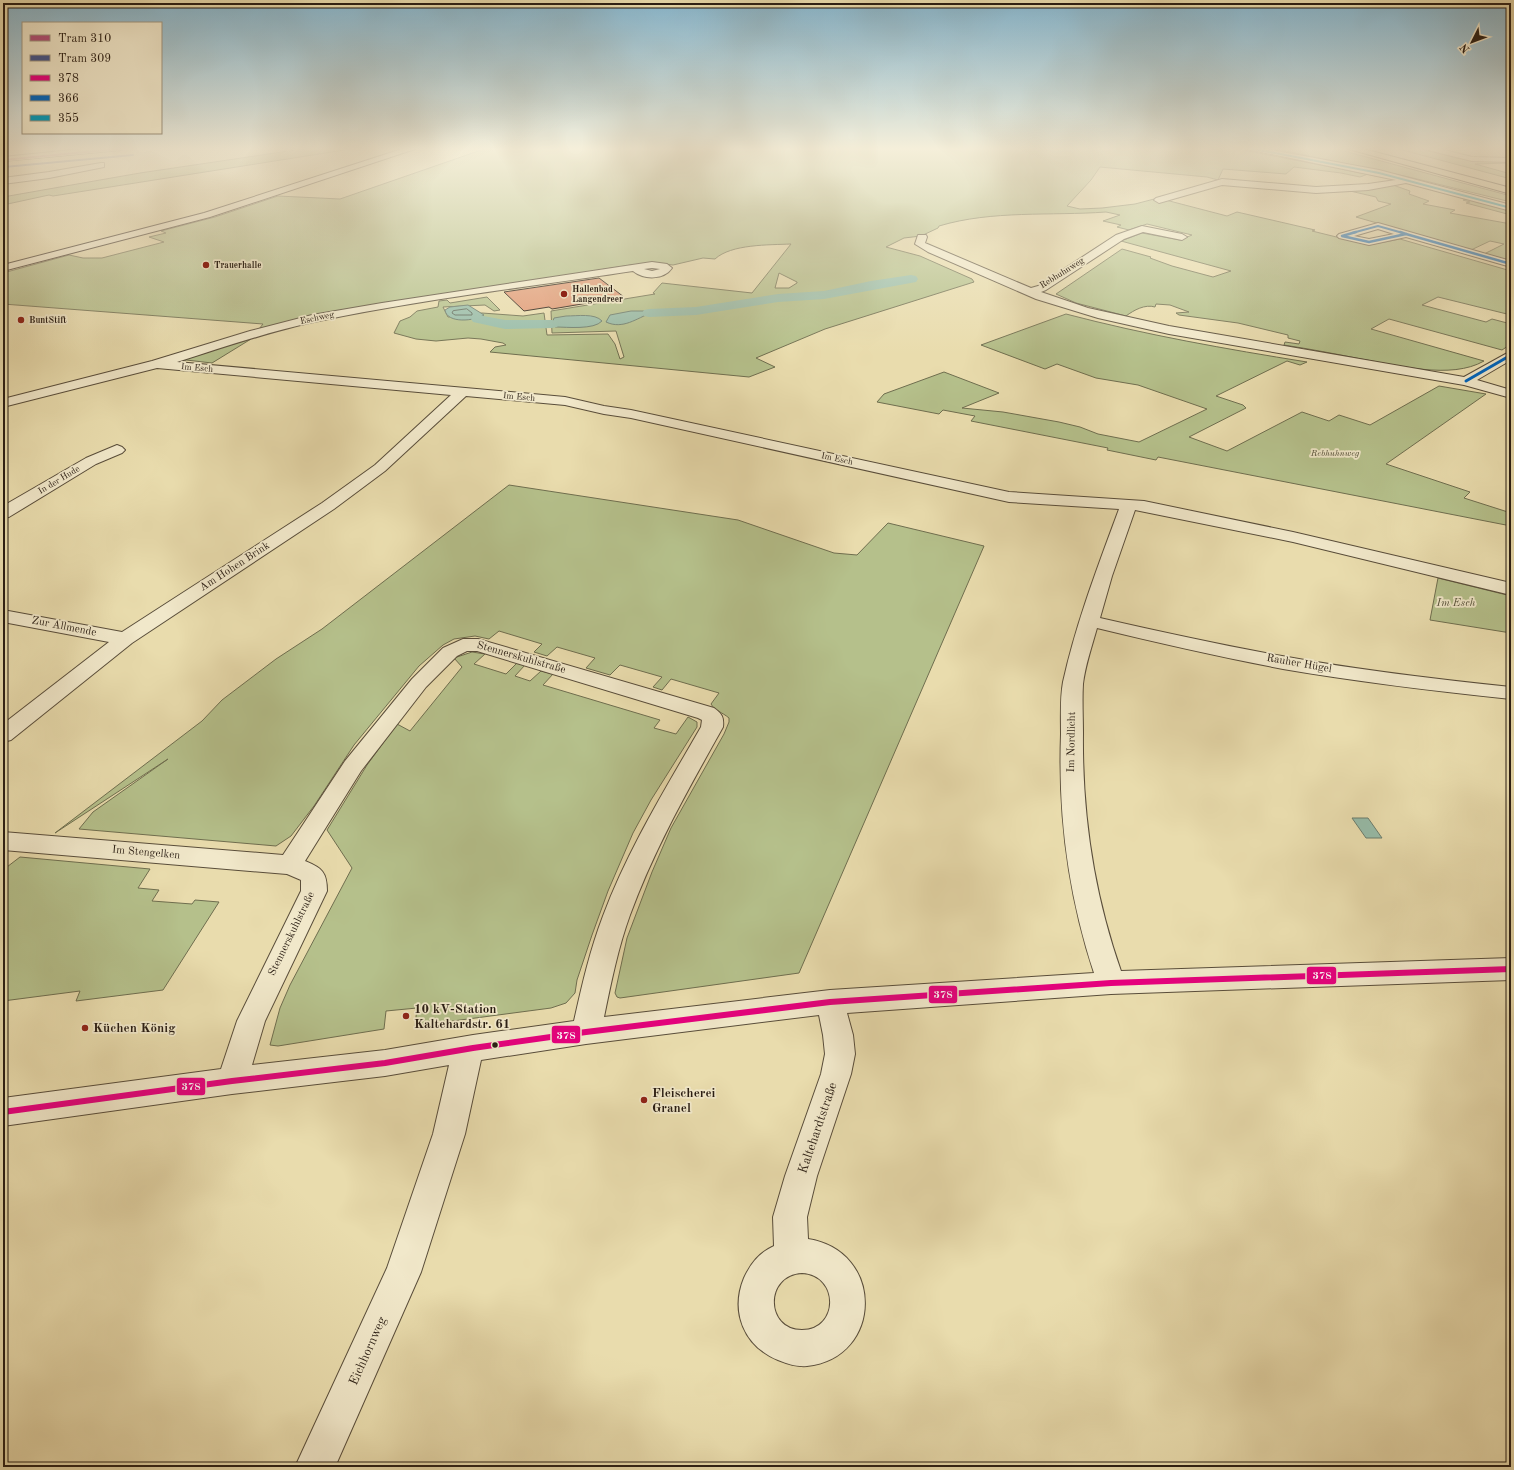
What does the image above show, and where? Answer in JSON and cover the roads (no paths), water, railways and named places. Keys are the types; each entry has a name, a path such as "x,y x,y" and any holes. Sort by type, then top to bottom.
{"street":[{"path":"3,268 201,217"},
{"path":"1406,234 1369,242 1342,236 1378,226 1406,234 1511,264"},
{"name":"Rebhuhnweg","path":"1030,292 1042,288 1120,236 1142,229 1182,237"},
{"name":"Rebhuhnweg","path":"922,237 920,244 926,247 1030,292 1083,310 1129,322 1466,381 1511,394"},
{"name":"Eschweg","path":"3,403 148,365 157,364 254,334 325,316 503,287 638,268 637,271 647,274 658,274 667,270 666,267 656,265"},
{"path":"1466,381 1511,355"},
{"name":"Im Esch","path":"157,364 565,401 1015,498 1144,506 1293,537 1511,589"},
{"name":"Am Hohen Brink","path":"3,735 125,639 328,506 374,473 462,392"},
{"name":"In der Hude","path":"3,513 91,461 117,450"},
{"name":"Im Nordlicht","path":"1111,983 1098,944 1083,880 1074,821 1071,771 1073,684 1103,576 1129,505"},
{"name":"Zur Allmende","path":"3,616 125,639"},
{"name":"Rauher Hügel","path":"1090,621 1209,648 1351,673 1511,693"},
{"name":"Stennerskuhlstraße","path":"232,1081 254,1014 314,891 314,880 311,874 290,865 349,772 388,720 437,664 450,652 463,645 478,645 706,713 713,718 712,727 641,857 615,919 606,944 586,1032"},
{"name":"Im Stengelken","path":"3,841 290,865"},
{"path":"3,1112 232,1081 385,1063 586,1032 830,1002 1111,983 1511,969"},
{"name":"Kaltehardtstraße","path":"792,1255 790,1217 801,1176 836,1074 840,1054 838,1035 830,1002"},
{"name":"Eichhornweg","path":"315,1467 403,1272 449,1134 468,1049"}],"water":[{"path":"468,305 484,315 474,319 462,320 451,318 445,310 450,307"},
{"path":"631,311 650,311 651,313 624,324 618,325 606,322 610,315"},
{"path":"566,316 590,316 599,318 602,321 593,326 587,327 555,327 552,324 554,318"},
{"path":"1352,818 1368,818 1382,838 1366,838"}],"waterway":[{"path":"649,313 696,311 778,298 824,295 871,285 911,279"},
{"path":"478,319 487,322 505,324 552,324"}],"place":[{"name":"Trauerhalle","path":"206,265"},
{"name":"Hallenbad Langendreer","path":"564,294"},
{"name":"BuntStift","path":"21,320"},
{"name":"10 kV-Station Kaltehardstr. 61","path":"406,1016"},
{"name":"Küchen König","path":"85,1028"},
{"name":"Fleischerei Granel","path":"644,1100"}]}
